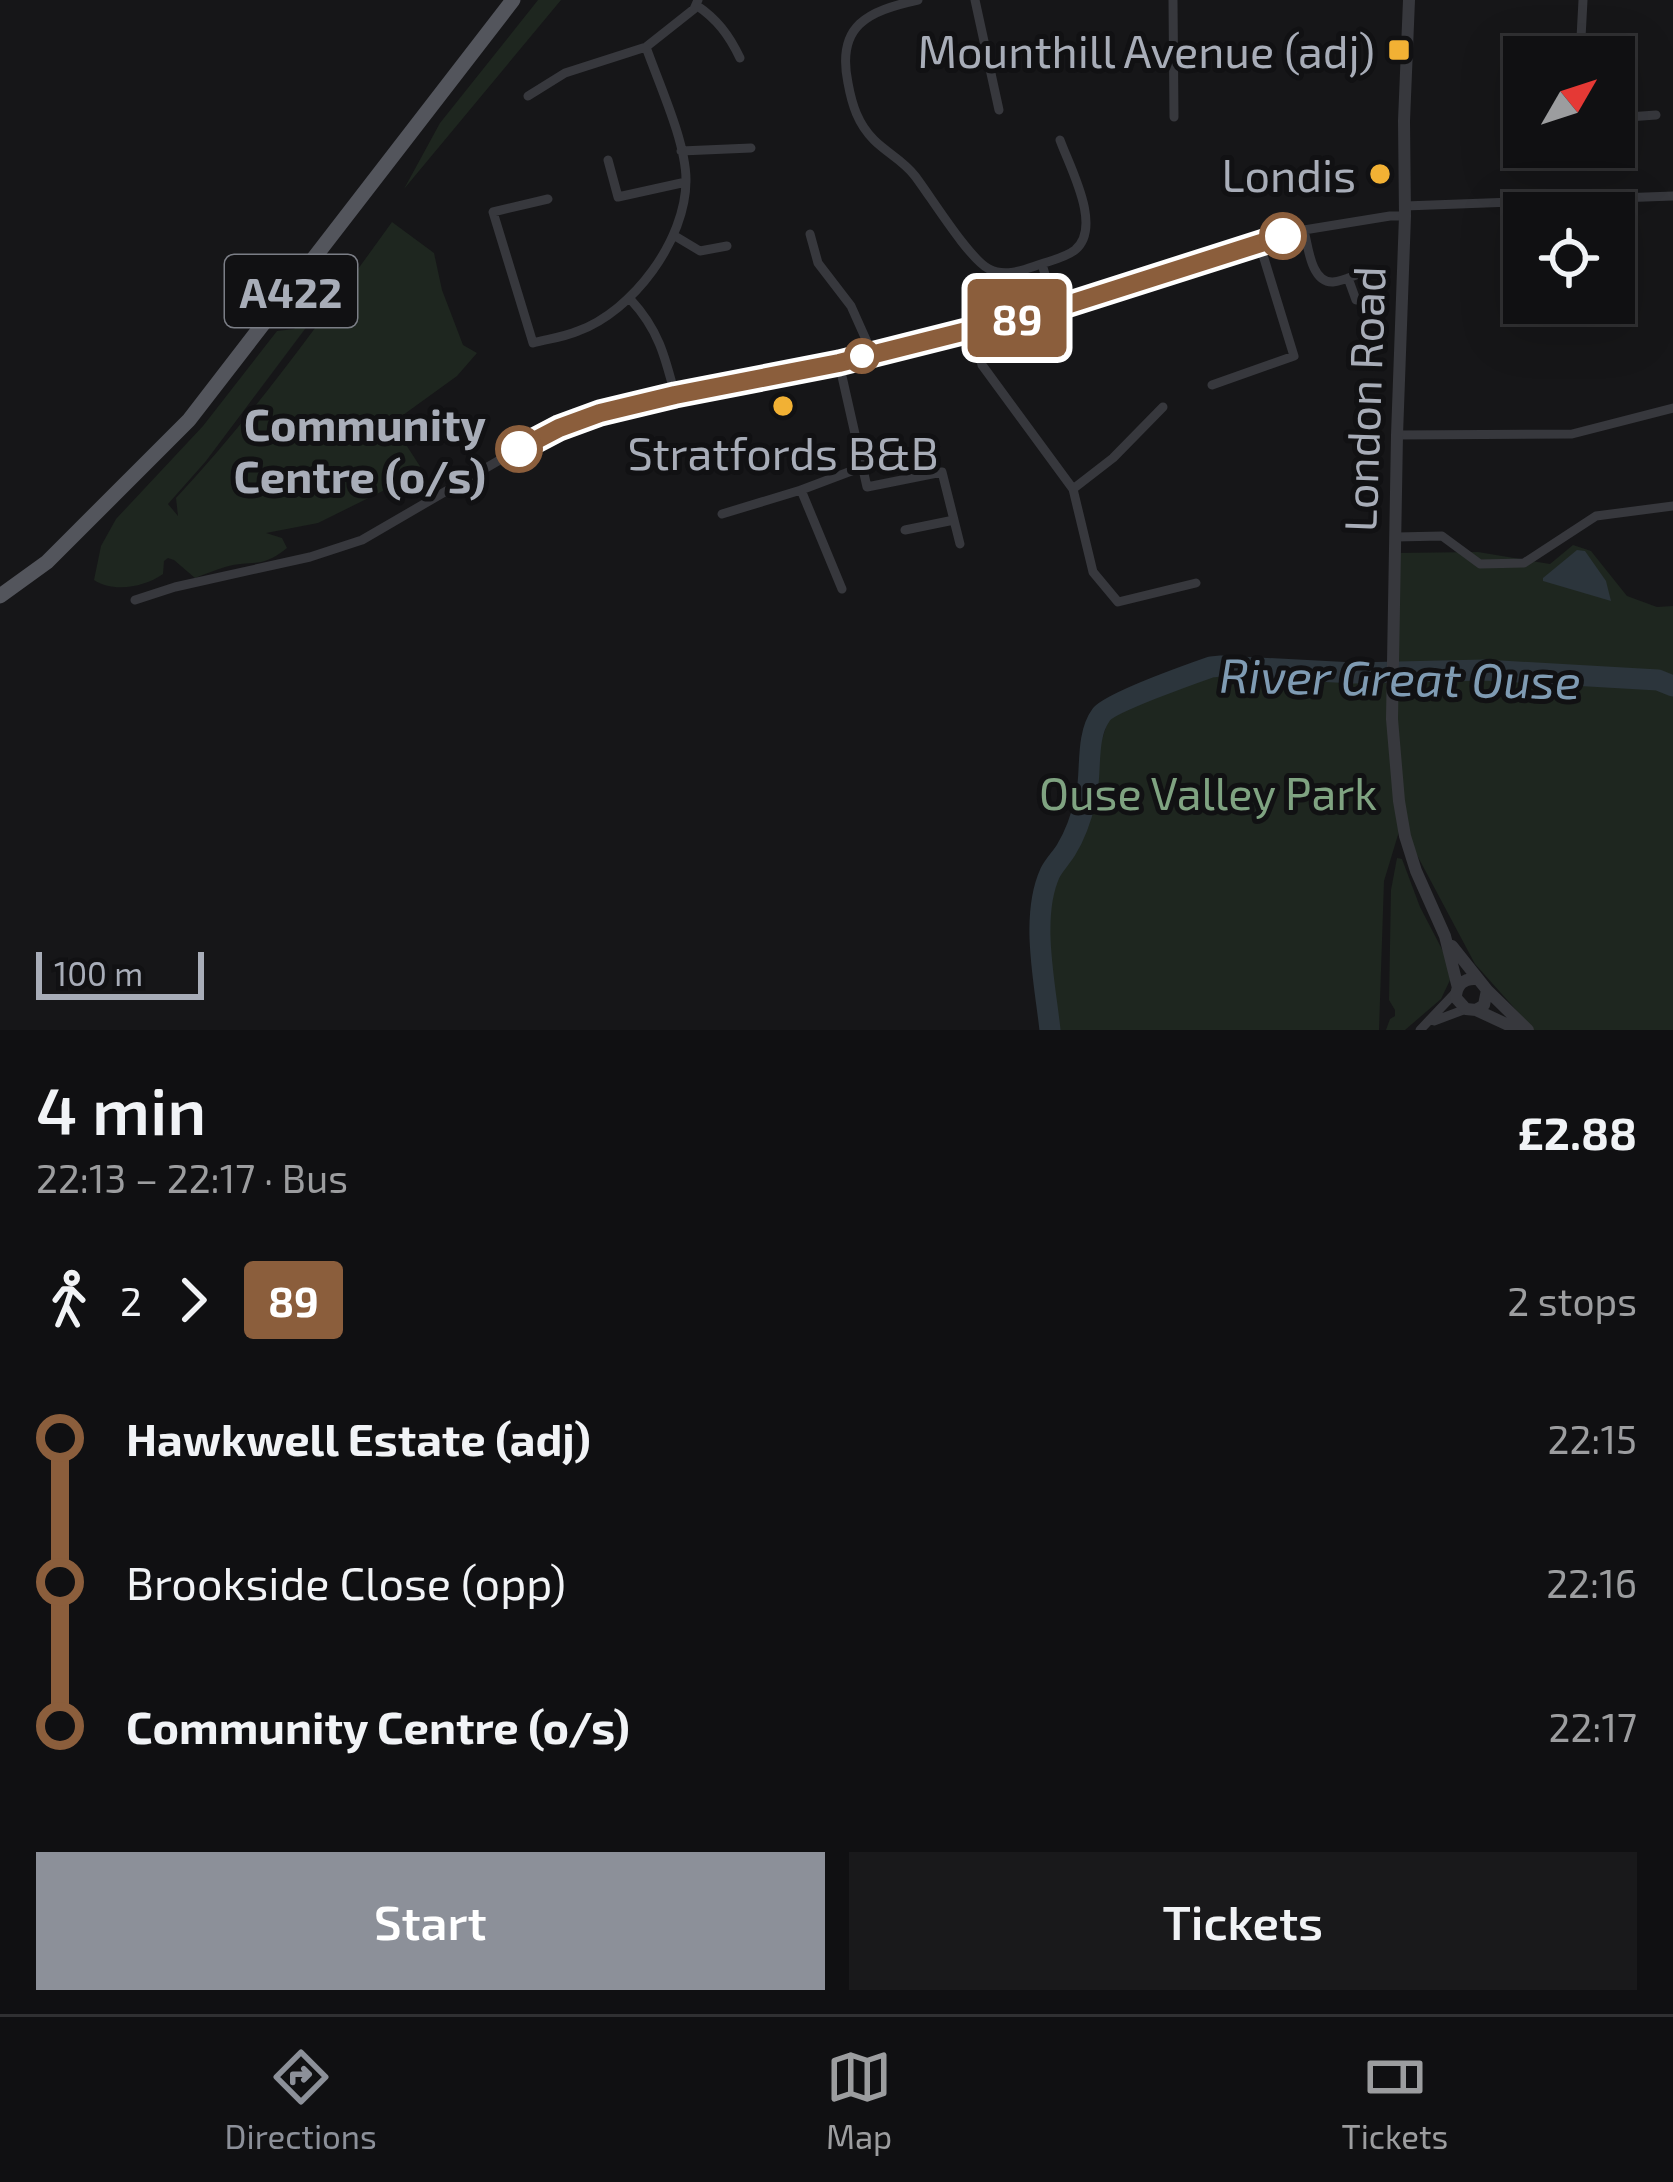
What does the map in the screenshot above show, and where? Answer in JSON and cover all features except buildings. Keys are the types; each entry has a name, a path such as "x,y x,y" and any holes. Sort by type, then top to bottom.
{"main road":[{"name":"A422","path":"0,596 47,562 189,420 513,0"}],"street":[{"path":"918,0 875,12 848,40 844,54 852,105 875,142 910,169 981,264 1000,273 1017,272 1080,246 1088,218 1060,140"},
{"path":"975,0 999,110"},
{"path":"1173,0 1174,117"},
{"name":"London Road","path":"1409,0 1392,719 1405,836 1445,935"},
{"path":"1581,36 1583,0"},
{"path":"528,96 565,73 646,47 697,3 729,35 740,58"},
{"path":"548,199 494,212 533,343 582,330 631,299 675,236 686,182 681,151 646,47"},
{"path":"1635,116 1656,115"},
{"path":"681,151 751,148"},
{"path":"608,160 617,196 686,182"},
{"path":"135,600 362,540 534,440 600,413 839,363 1054,309 1304,230 1405,211 1673,196"},
{"path":"1304,230 1322,279 1331,283 1364,272"},
{"path":"810,234 818,263 851,306 872,353"},
{"path":"675,236 700,251 728,246"},
{"path":"1212,385 1294,356 1259,242"},
{"path":"1042,264 1054,309"},
{"path":"1348,278 1356,300"},
{"path":"631,299 650,321 675,395"},
{"path":"974,328 982,365 1073,489 1093,572 1118,602 1196,583"},
{"path":"839,363 867,487 942,472 960,544"},
{"path":"1073,489 1113,458 1163,407"},
{"path":"1397,435 1572,434 1673,408"},
{"path":"722,514 862,467"},
{"path":"802,490 842,589"},
{"path":"1396,536 1442,536 1480,564 1525,563 1595,515 1673,506"},
{"path":"905,530 954,520"},
{"path":"1445,935 1476,979 1524,1030"},
{"path":"1445,935 1456,998 1471,1010 1524,1030"},
{"path":"1424,1027 1466,980 1476,979"},
{"path":"1424,1027 1484,1005 1487,990"}],"green space":[{"path":"538,0 561,0 404,189 440,123"},
{"path":"392,222 434,253 463,345 477,353 457,376 392,423 423,471 318,523 266,533 282,538 287,548 263,562 225,567 195,578 168,558 163,574 138,585 110,586 94,580 101,546 116,519 203,426 277,331 294,329 305,318 311,321 168,504 178,516 176,498 262,398"},
{"name":"Ouse Valley Park","path":"1573,545 1591,551 1627,596 1657,607 1673,606 1673,1030 1534,1030 1475,964 1401,825 1384,881 1379,1030 1047,1030 1040,927 1110,715 1156,684 1222,665 1310,679 1392,676 1395,553 1478,552 1550,564"},
{"path":"1397,858 1402,859 1445,955 1450,980 1441,999 1405,1030 1386,1030 1395,1016 1389,1000 1391,890"}],"shaded area":[{"path":"1577,550 1585,551 1606,581 1611,601 1543,581"}],"waterway":[{"name":"River Great Ouse","path":"1050,1030 1041,950 1044,890 1078,824 1088,788 1093,734 1107,710 1221,666 1354,673 1484,670 1658,680 1673,686"}],"bus line":[{"name":"89","path":"519,449 600,413 839,363 1054,309 1283,236"}],"place":[{"name":"Mounthill Avenue (adj)","path":"1399,50"},
{"name":"Londis","path":"1380,174"},
{"name":"Stratfords B&B","path":"783,406"},
{"name":"Community Centre (o/s)","path":"519,449"}]}
